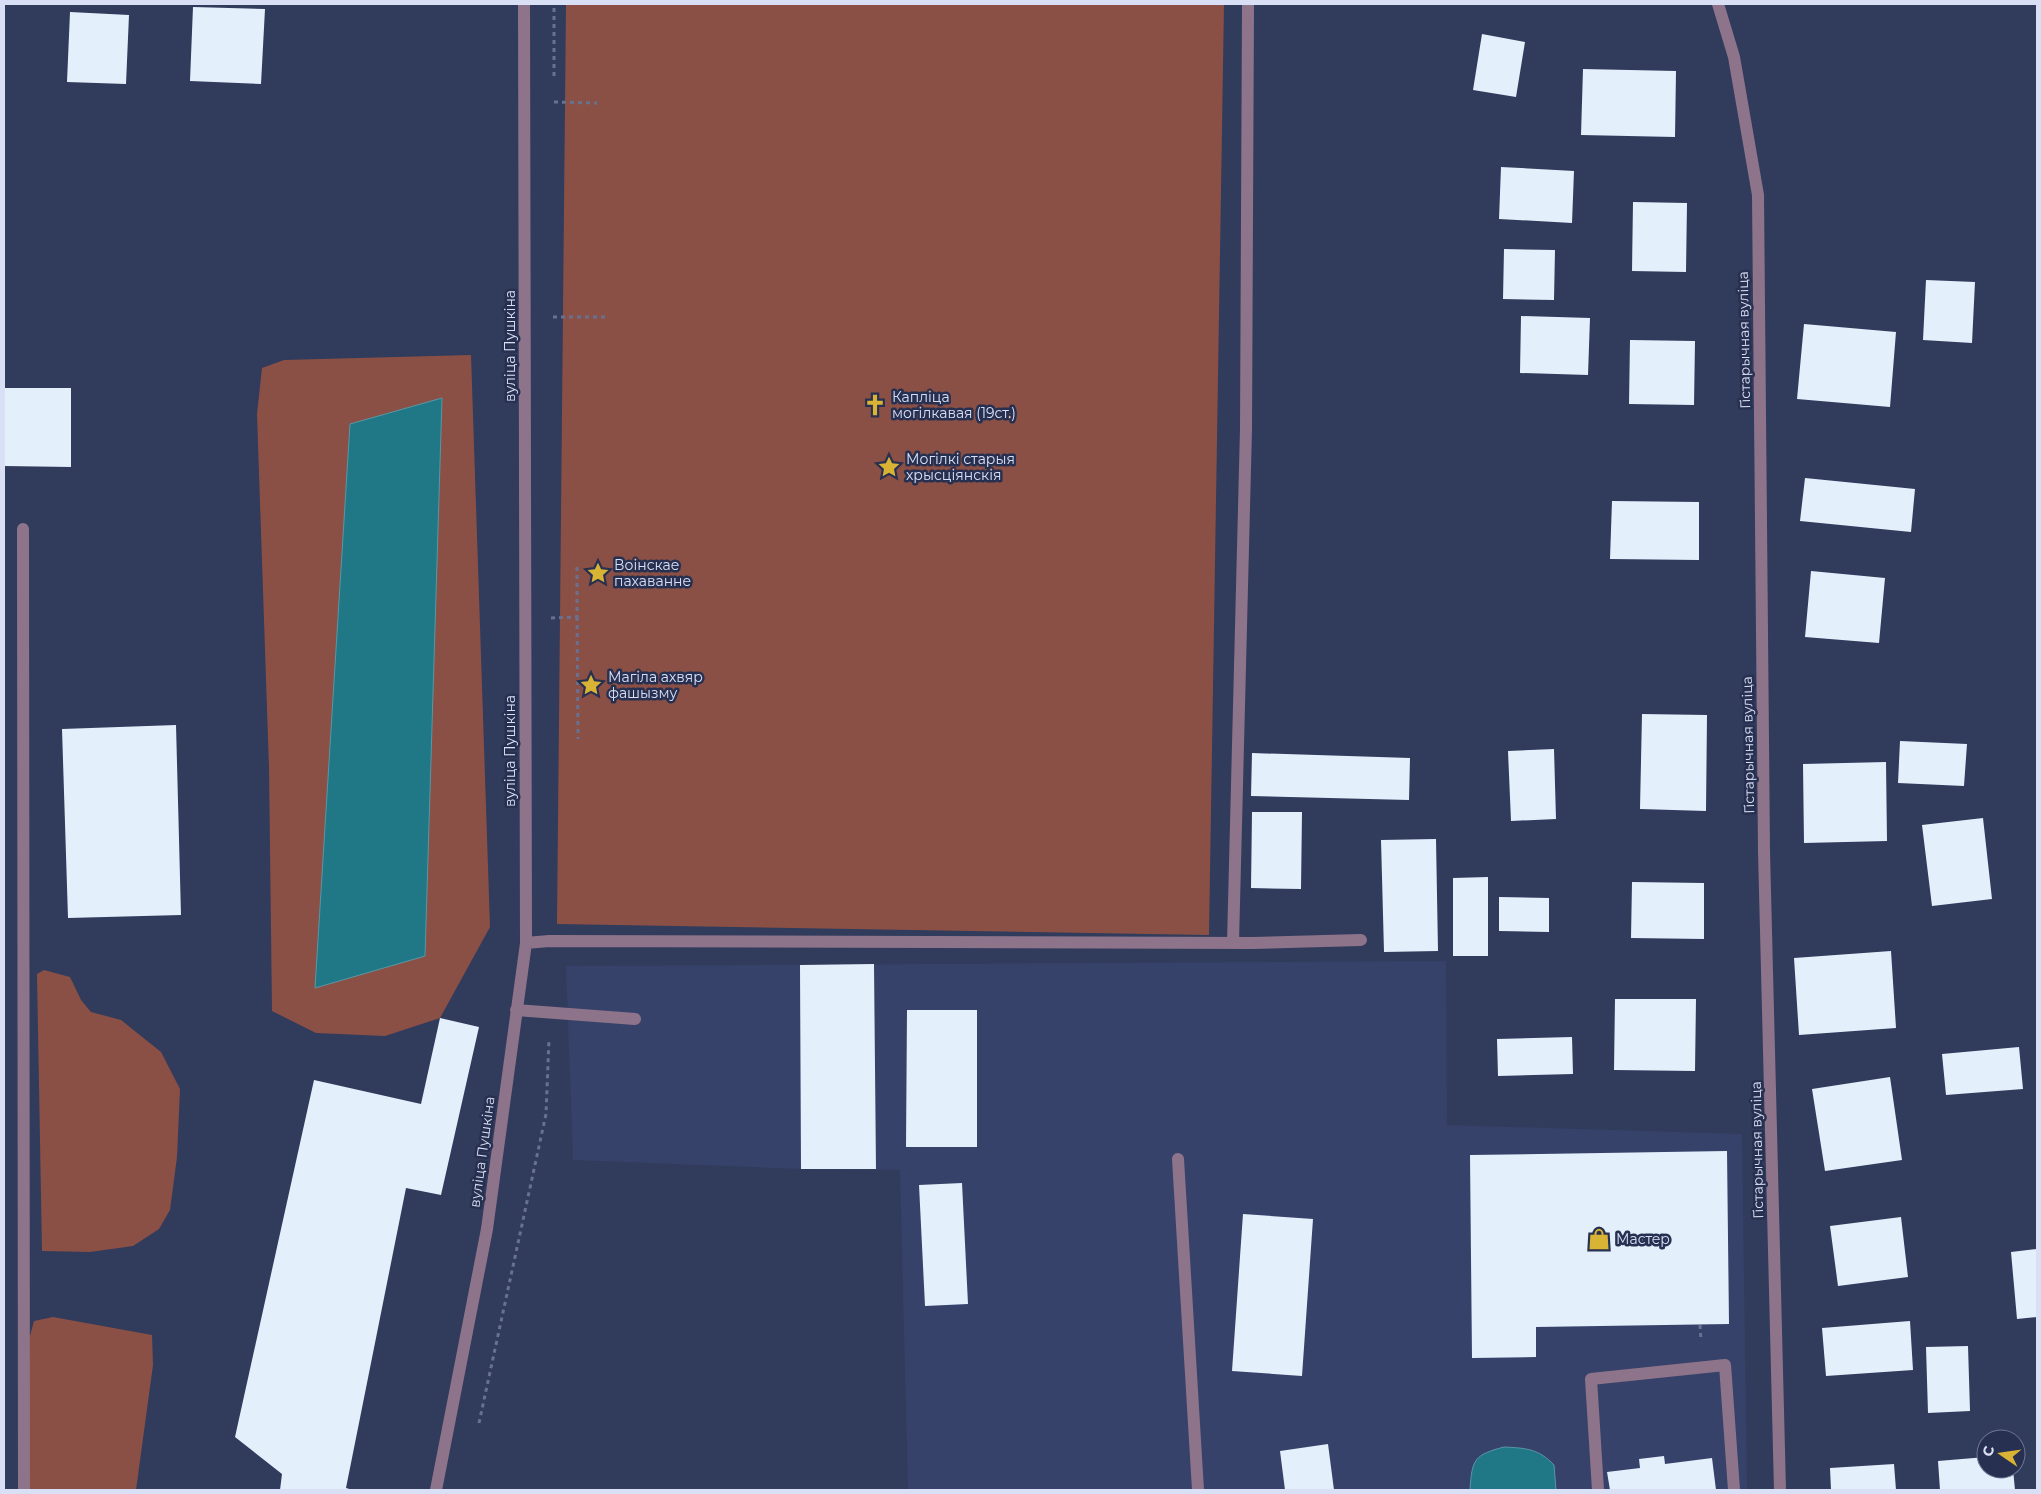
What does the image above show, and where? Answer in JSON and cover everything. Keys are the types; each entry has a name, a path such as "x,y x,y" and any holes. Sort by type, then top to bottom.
{"street":[{"name":"вуліца Пушкіна","path":"436,1490 487,1229 526,943 524,4"},
{"path":"1233,943 1246,429 1248,4"},
{"name":"Гістарычная вуліца","path":"1718,4 1734,57 1758,194 1764,851 1780,1490"},
{"path":"23,529 24,1490"},
{"path":"526,943 549,941 1233,943 1361,940"},
{"path":"516,1010 635,1019"},
{"path":"1178,1159 1198,1490"},
{"path":"1598,1490 1591,1379 1725,1365 1734,1490"}],"path":[{"path":"554,102 597,103"},
{"path":"553,317 605,317"},
{"path":"577,566 578,739"},
{"path":"551,618 577,617"}],"shaded area":[{"name":"Могілкі старыя хрысціянскія","path":"566,4 1224,4 1209,935 557,924"},
{"path":"471,355 490,927 440,1018 385,1036 316,1033 272,1011 269,767 257,414 262,368 284,360"},
{"path":"442,398 425,956 315,988 350,424"},
{"path":"1446,961 1447,1125 1742,1134 1747,1490 908,1490 900,1170 801,1169 573,1160 566,966"},
{"path":"44,970 70,977 81,1000 91,1012 121,1020 161,1052 180,1089 177,1157 170,1210 159,1229 133,1246 90,1252 42,1251 37,974"},
{"path":"53,1317 152,1335 153,1365 136,1490 29,1490 28,1343 34,1321"},
{"path":"1504,1447 1532,1450 1548,1460 1554,1465 1556,1490 1470,1490 1472,1471 1476,1460 1486,1453"}],"building":[{"path":"193,7 265,9 261,84 190,81"},
{"path":"70,12 129,15 126,84 67,82"},
{"path":"1482,34 1525,42 1516,97 1473,90"},
{"path":"1583,69 1676,71 1675,137 1581,135"},
{"path":"1501,167 1574,171 1572,223 1499,219"},
{"path":"1633,202 1687,203 1686,272 1632,271"},
{"path":"1504,249 1555,250 1554,300 1503,299"},
{"path":"1926,280 1975,282 1972,343 1923,340"},
{"path":"1521,316 1590,318 1588,375 1520,373"},
{"path":"1804,324 1896,332 1890,407 1797,399"},
{"path":"1630,340 1695,341 1694,405 1629,404"},
{"path":"4,388 71,388 71,467 4,466"},
{"path":"1805,478 1915,489 1911,532 1800,521"},
{"path":"1612,501 1699,502 1699,560 1610,559"},
{"path":"1811,571 1885,578 1879,643 1805,637"},
{"path":"1642,714 1707,715 1706,811 1640,809"},
{"path":"176,725 181,915 68,918 62,729"},
{"path":"1900,741 1967,744 1964,786 1898,783"},
{"path":"1554,749 1556,819 1511,821 1508,751"},
{"path":"1252,753 1410,758 1409,800 1251,796"},
{"path":"1886,762 1887,841 1804,843 1803,764"},
{"path":"1252,812 1302,812 1301,889 1251,888"},
{"path":"1983,818 1992,899 1932,906 1922,825"},
{"path":"1436,839 1438,951 1384,952 1381,840"},
{"path":"1488,877 1488,956 1453,956 1453,878"},
{"path":"1632,882 1704,883 1704,939 1631,938"},
{"path":"1499,897 1549,898 1549,932 1499,931"},
{"path":"1891,951 1896,1028 1799,1035 1794,958"},
{"path":"874,964 876,1169 801,1169 800,965"},
{"path":"1615,999 1696,999 1695,1071 1614,1070"},
{"path":"907,1010 977,1010 977,1147 906,1147"},
{"path":"440,1018 479,1027 441,1195 406,1188 346,1488 353,1490 280,1490 282,1474 235,1437 314,1080 421,1104"},
{"path":"1572,1037 1573,1074 1498,1076 1497,1039"},
{"path":"2019,1047 2023,1089 1946,1095 1942,1054"},
{"path":"1890,1077 1902,1160 1825,1171 1812,1089"},
{"name":"Мастер","path":"1727,1151 1729,1324 1536,1327 1536,1357 1472,1358 1470,1155"},
{"path":"962,1183 968,1304 925,1306 919,1185"},
{"path":"1243,1214 1313,1219 1302,1376 1232,1371"},
{"path":"1901,1217 1908,1277 1838,1286 1830,1226"},
{"path":"2037,1249 2037,1317 2017,1319 2011,1252"},
{"path":"1910,1321 1913,1370 1826,1376 1822,1328"},
{"path":"1968,1346 1970,1411 1928,1413 1926,1347"},
{"path":"1328,1444 1334,1490 1285,1490 1280,1451"},
{"path":"1664,1456 1665,1464 1712,1458 1716,1490 1610,1490 1607,1472 1640,1468 1639,1459"},
{"path":"1976,1458 1976,1479 2014,1479 2015,1490 1940,1490 1938,1461"},
{"path":"1894,1464 1896,1490 1831,1490 1830,1468"}],"place":[{"name":"Капліца могілкавая (19ст.)","path":"875,405"},
{"name":"Могілкі старыя хрысціянскія","path":"889,467"},
{"name":"Воінскае пахаванне","path":"598,573"},
{"name":"Магіла ахвяр фашызму","path":"591,685"},
{"name":"Мастер","path":"1599,1239"}]}
